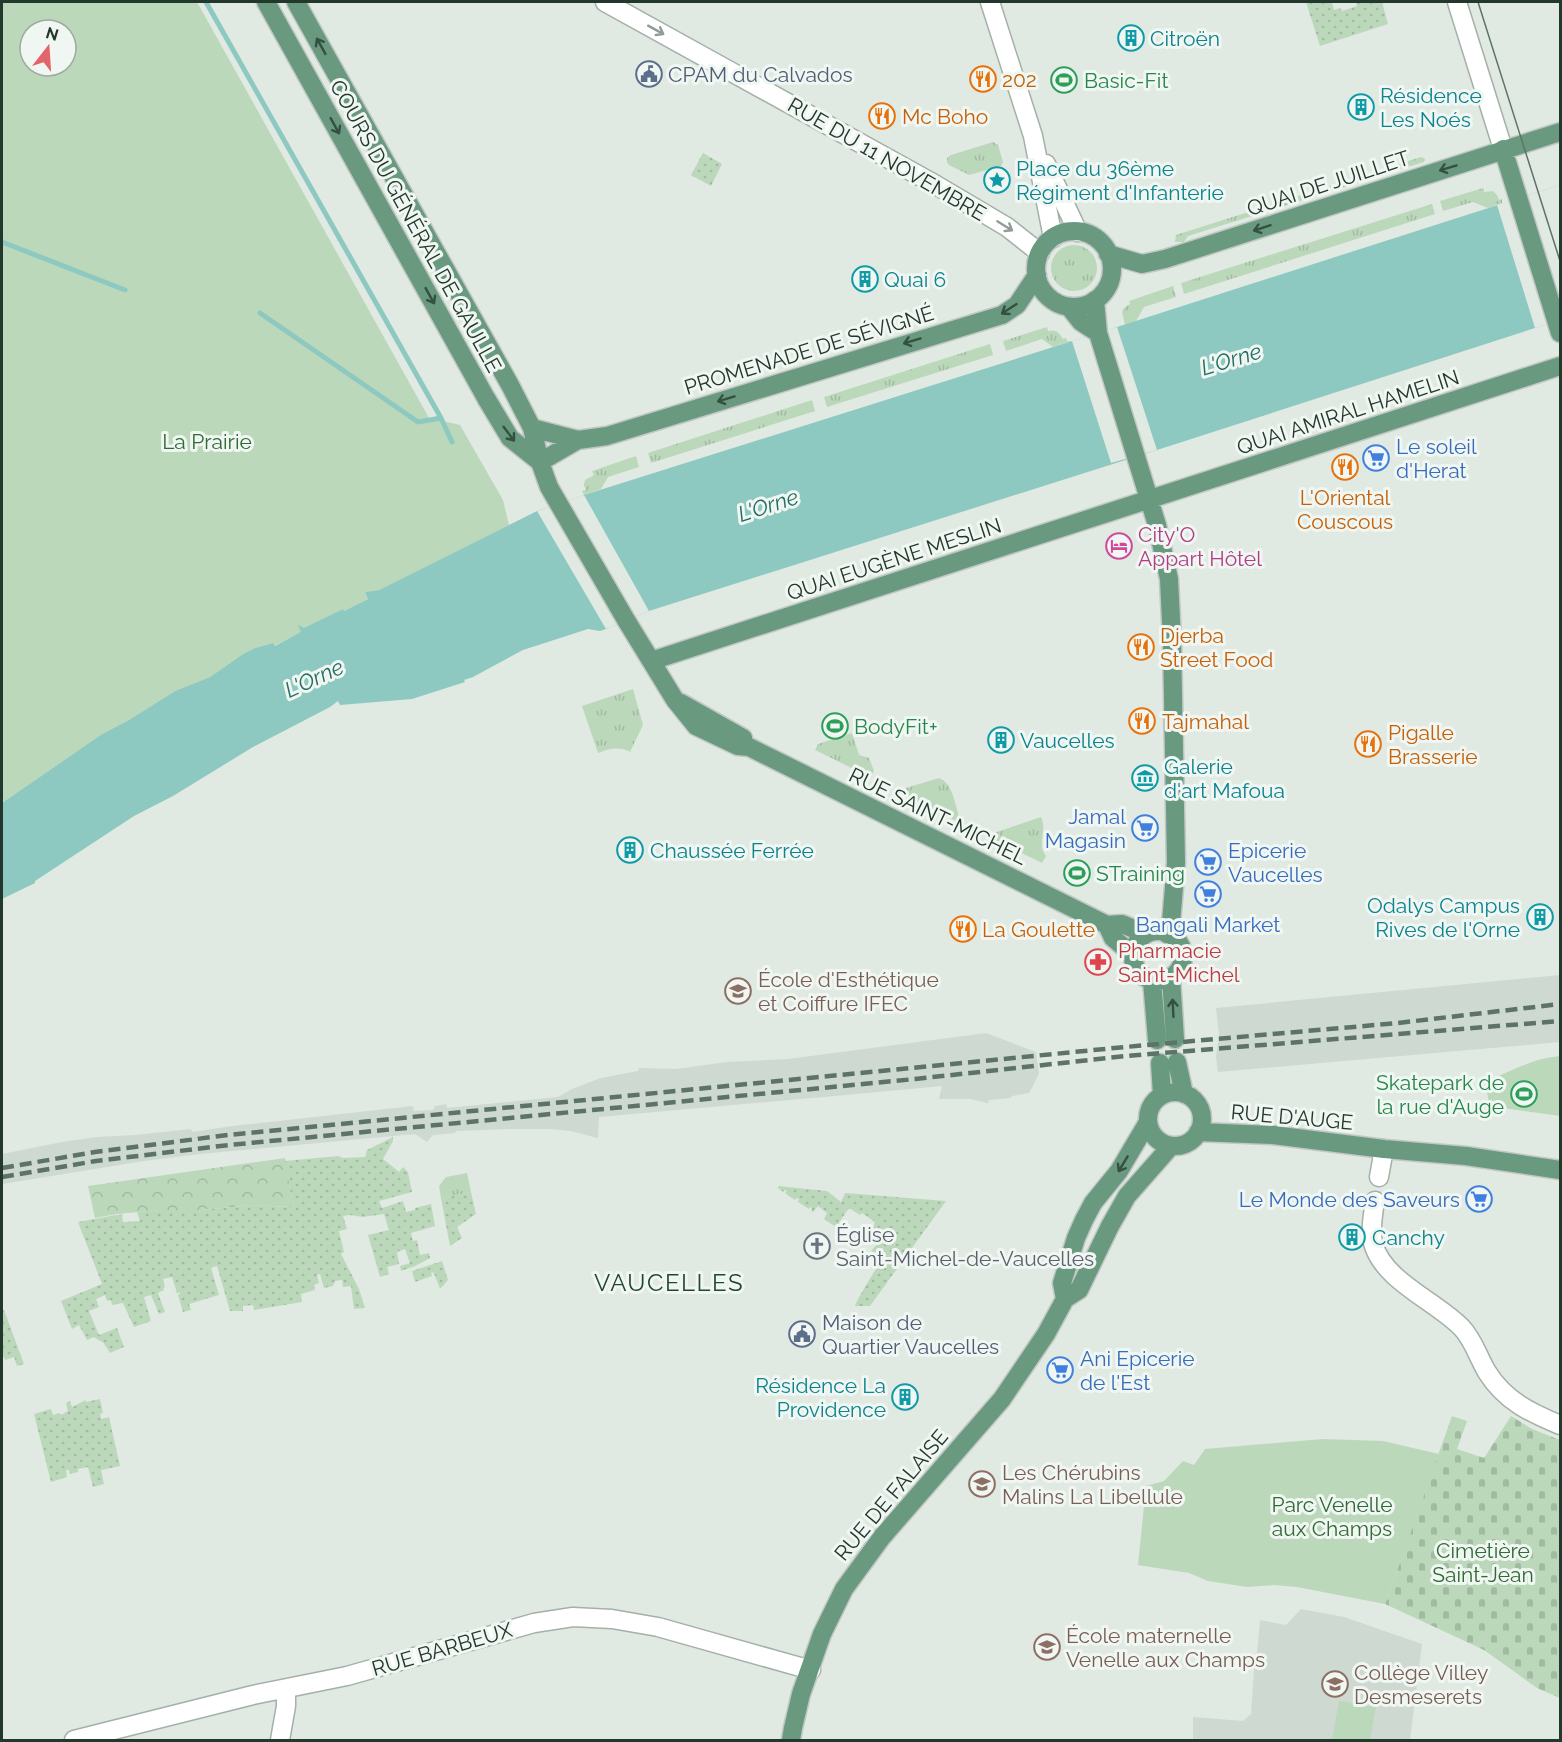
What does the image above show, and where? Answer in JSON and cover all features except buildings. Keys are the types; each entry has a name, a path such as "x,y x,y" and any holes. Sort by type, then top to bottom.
{"main road":[{"name":"COURS DU GÉNÉRAL DE GAULLE","path":"266,2 486,398 510,438 542,467"},
{"name":"COURS DU GÉNÉRAL DE GAULLE","path":"296,2 510,385 532,428 542,467"},
{"name":"QUAI DE JUILLET","path":"1108,254 1142,264 1165,259 1560,132"},
{"path":"1503,149 1559,327"},
{"path":"1078,232 1094,237 1108,254 1112,276 1105,291 1085,306 1069,307 1060,304 1046,294 1037,275 1036,266 1040,253 1053,238 1065,233 1078,232"},
{"name":"PROMENADE DE SÉVIGNÉ","path":"532,428 578,441 607,436 1002,315 1017,305 1037,275"},
{"path":"1095,300 1098,333 1150,500 1164,550 1169,579 1176,863 1173,909 1167,934"},
{"path":"1069,307 1081,322 1098,333"},
{"name":"QUAI AMIRAL HAMELIN","path":"1150,500 1560,366"},
{"name":"PROMENADE DE SÉVIGNÉ","path":"542,467 578,441"},
{"name":"RUE SAINT-MICHEL","path":"542,467 558,504 675,700 743,736 749,747 1107,925 1122,924 1146,934"},
{"name":"QUAI EUGÈNE MESLIN","path":"651,661 1150,500"},
{"name":"RUE SAINT-MICHEL","path":"1107,925 1113,938 1133,955"},
{"path":"1153,932 1167,934 1174,938 1182,952 1180,968 1171,977 1162,981 1152,981 1144,977 1134,964 1135,947 1139,939 1146,934 1153,932"},
{"path":"1152,981 1166,1040 1171,977"},
{"path":"1162,1095 1168,1062 1184,1094"},
{"path":"1176,1092 1184,1094 1192,1098 1200,1111 1202,1119 1198,1132 1191,1141 1185,1144 1171,1146 1164,1144 1153,1135 1148,1122 1150,1107 1162,1095 1176,1092"},
{"name":"RUE DE FALAISE","path":"1065,1299 1062,1282 1084,1220 1093,1203 1119,1171 1148,1122"},
{"name":"RUE D'AUGE","path":"1198,1132 1273,1135 1384,1149 1466,1156 1560,1170"},
{"name":"RUE DE FALAISE","path":"791,1740 801,1694 822,1634 856,1570 1002,1399 1047,1334 1065,1299 1079,1290 1127,1196 1171,1146"}],"street":[{"name":"RUE DU 11 NOVEMBRE","path":"605,2 936,185 1007,227 1040,253"},
{"path":"990,2 1033,136 1053,238"},
{"path":"1457,2 1503,149"},
{"path":"1033,136 1078,232"},
{"path":"1379,1177 1384,1149"},
{"path":"1375,1201 1373,1243 1384,1264 1402,1282 1460,1326 1475,1346 1486,1371 1512,1401 1535,1415 1560,1425"},
{"name":"RUE BARBEUX","path":"74,1740 253,1695 347,1677 534,1623 588,1617 658,1627 811,1670"},
{"path":"280,1740 286,1706 286,1689"}],"shaded area":[{"path":"1560,975 1560,1042 1218,1072 1216,1057 1219,1035 1216,1008"},
{"path":"986,1033 1036,1052 1039,1074 1029,1093 1011,1098 989,1100 988,1103 970,1099 939,1099 942,1086 599,1117 598,1138 571,1131 550,1129 456,1131 433,1135 427,1142 415,1134 200,1154 2,1184 2,1154 62,1142 191,1129 192,1132 413,1106 414,1111 433,1110 435,1106 446,1104 447,1108 558,1097 601,1078 638,1071 639,1068 676,1069 727,1062 788,1059"},
{"name":"Collège Villey Desmeserets","path":"1301,1609 1344,1617 1422,1644 1410,1740 1193,1740 1193,1717 1243,1721 1251,1714 1260,1620 1286,1625"}],"green space":[{"name":"La Prairie","path":"2,2 197,2 429,418 460,425 503,500 509,525 379,590 365,592 368,599 304,629 299,626 302,632 274,646 273,643 243,654 210,677 175,691 102,734 2,803"},
{"path":"1306,2 1332,2 1334,10 1340,8 1342,11 1357,6 1356,3 1382,2 1388,24 1320,46"},
{"path":"993,142 998,145 1003,162 1001,166 969,175 947,162 947,158 951,155"},
{"path":"703,153 722,164 711,186 691,175"},
{"path":"1421,157 1425,159 1424,162 1188,236 1184,242 1175,242 1176,235"},
{"path":"1483,188 1484,192 1493,191 1499,200 1502,199 1502,203 1488,208 1473,202 1443,211 1440,201"},
{"path":"1432,204 1435,214 1184,294 1181,283"},
{"path":"1079,245 1091,251 1096,259 1096,277 1091,285 1083,290 1069,291 1061,288 1054,281 1051,263 1054,255 1061,248"},
{"path":"1173,286 1176,297 1144,307 1136,321 1125,325 1122,312 1130,304 1129,301"},
{"path":"1047,327 1048,331 1055,331 1063,339 1072,341 1053,347 1042,339 1006,351 1003,341"},
{"path":"990,344 993,355 827,407 824,397"},
{"path":"812,400 815,411 651,463 648,453"},
{"path":"636,456 639,467 608,477 601,489 584,495 582,491 586,490 585,480 594,475 592,471"},
{"path":"633,689 643,725 630,752 610,749 598,753 582,706"},
{"path":"852,733 859,755 869,758 874,771 870,777 815,750 818,744"},
{"path":"939,778 950,789 960,819 958,822 903,794 906,788"},
{"path":"1041,817 1043,822 1042,847 1046,856 1042,863 991,838 994,833"},
{"name":"Skatepark de la rue d'Auge","path":"1560,1056 1560,1116 1489,1106 1486,1082 1531,1062"},
{"path":"393,1137 383,1159 399,1172 403,1167 408,1172 412,1192 379,1201 382,1208 403,1201 406,1212 431,1204 435,1226 411,1233 413,1241 417,1240 420,1255 429,1253 430,1258 401,1271 400,1266 410,1263 405,1249 397,1252 399,1264 387,1267 389,1274 380,1277 368,1235 389,1230 384,1214 363,1217 343,1216 347,1229 339,1231 344,1252 341,1254 359,1289 365,1308 354,1309 351,1286 343,1287 342,1280 335,1281 333,1286 324,1288 320,1274 317,1275 319,1283 314,1285 315,1290 301,1294 302,1302 254,1310 253,1305 243,1306 243,1311 230,1311 217,1266 211,1268 219,1295 189,1304 191,1310 183,1312 178,1295 180,1294 177,1293 172,1277 163,1279 164,1290 158,1293 165,1312 159,1314 151,1295 144,1297 151,1321 134,1327 123,1303 112,1305 111,1300 107,1301 105,1295 96,1299 99,1307 89,1311 99,1335 117,1328 124,1347 110,1353 103,1342 94,1337 87,1340 79,1325 72,1329 61,1301 102,1284 78,1222 122,1214 123,1222 140,1221 137,1212 159,1210 201,1210 253,1205 290,1207 293,1205 285,1161 338,1156 343,1158 365,1157 367,1150"},
{"path":"285,1158 293,1205 290,1207 253,1205 201,1210 159,1210 95,1218 88,1186"},
{"path":"467,1173 471,1192 441,1198 439,1186 446,1177"},
{"path":"778,1186 827,1191 841,1202 845,1193 946,1201 870,1306 855,1306 868,1281 884,1258 871,1251 883,1237 873,1228 875,1222 849,1208 836,1227 824,1219 827,1213 818,1206 813,1212 811,1211 812,1208 809,1209 798,1202 799,1199 795,1200 785,1193 787,1191 783,1192"},
{"path":"471,1192 476,1214 457,1227 462,1238 450,1246 441,1198"},
{"path":"442,1261 448,1280 440,1289 434,1273 431,1272 432,1276 415,1282 412,1271"},
{"path":"4,1310 24,1364 17,1366 14,1357 5,1360 2,1357 2,1311"},
{"path":"100,1399 103,1413 100,1414 101,1419 109,1417 120,1466 101,1470 104,1484 93,1487 88,1467 70,1474 69,1470 66,1470 67,1477 51,1482 34,1414 51,1409 53,1415 60,1413 61,1415 68,1411 66,1403 70,1401 72,1407 86,1400 86,1402"},
{"name":"Cimetière Saint-Jean","path":"1452,1416 1467,1421 1457,1449 1484,1458 1511,1416 1532,1429 1560,1440 1560,1698 1537,1688 1484,1650 1385,1604"},
{"name":"Parc Venelle aux Champs","path":"1323,1439 1383,1441 1439,1454 1385,1604 1297,1587 1274,1585 1247,1587 1208,1581 1189,1573 1138,1565 1146,1486 1164,1481 1183,1461 1194,1465 1205,1449"},
{"path":"1339,1701 1376,1707 1370,1740 1332,1740"}],"water":[{"name":"L'Orne","path":"1560,185 1560,320 649,611 600,631 588,629 523,650 464,680 465,682 412,699 340,705 338,701 134,816 35,883 2,899 2,803 102,734 175,691 210,677 255,648 273,643 275,646 301,632 298,625 304,628 343,609 344,611 368,599 365,592 379,590 537,511"}],"pier":[{"path":"1560,185 1560,320 1535,328 1497,205"},
{"path":"1117,327 1157,450 1111,463 1072,341"},
{"path":"584,495 649,611 606,629 537,511"}],"waterway":[{"path":"206,2 441,418 452,442"},
{"path":"2,242 125,290"},
{"path":"260,313 418,422 441,418"}],"tram line":[{"path":"1478,2 1560,261"}],"railway":[{"path":"2,1168 95,1152 228,1135 1125,1047 1398,1023 1560,1004"},
{"path":"2,1177 96,1161 229,1145 915,1079 1126,1056 1560,1021"}],"place":[{"name":"Citroën","path":"1131,38"},
{"name":"CPAM du Calvados","path":"649,74"},
{"name":"202","path":"983,79"},
{"name":"Basic-Fit","path":"1064,80"},
{"name":"Résidence Les Noés","path":"1361,107"},
{"name":"Mc Boho","path":"882,116"},
{"name":"Place du 36ème Régiment d'Infanterie","path":"997,180"},
{"name":"Quai 6","path":"865,279"},
{"name":"Le soleil d'Herat","path":"1376,458"},
{"name":"L'Oriental Couscous","path":"1345,467"},
{"name":"City'O Appart Hôtel","path":"1119,546"},
{"name":"Djerba Street Food","path":"1141,647"},
{"name":"Tajmahal","path":"1142,721"},
{"name":"BodyFit+","path":"835,726"},
{"name":"Vaucelles","path":"1001,740"},
{"name":"Pigalle Brasserie","path":"1368,744"},
{"name":"Galerie d'art Mafoua","path":"1145,778"},
{"name":"Jamal Magasin","path":"1145,828"},
{"name":"Chaussée Ferrée","path":"630,850"},
{"name":"Epicerie Vaucelles","path":"1208,862"},
{"name":"STraining","path":"1077,873"},
{"name":"Bangali Market","path":"1208,894"},
{"name":"Odalys Campus Rives de l'Orne","path":"1540,917"},
{"name":"La Goulette","path":"963,929"},
{"name":"Pharmacie Saint-Michel","path":"1098,962"},
{"name":"École d'Esthétique et Coiffure IFEC","path":"738,991"},
{"name":"Skatepark de la rue d'Auge","path":"1524,1094"},
{"name":"Le Monde des Saveurs","path":"1479,1199"},
{"name":"Canchy","path":"1352,1237"},
{"name":"Église Saint-Michel-de-Vaucelles","path":"817,1246"},
{"name":"Maison de Quartier Vaucelles","path":"802,1334"},
{"name":"Ani Epicerie de l'Est","path":"1060,1370"},
{"name":"Résidence La Providence","path":"905,1397"},
{"name":"Les Chérubins Malins La Libellule","path":"982,1484"},
{"name":"École maternelle Venelle aux Champs","path":"1047,1647"},
{"name":"Collège Villey Desmeserets","path":"1335,1684"}],"district":[{"name":"VAUCELLES","path":"669,1282"}]}
